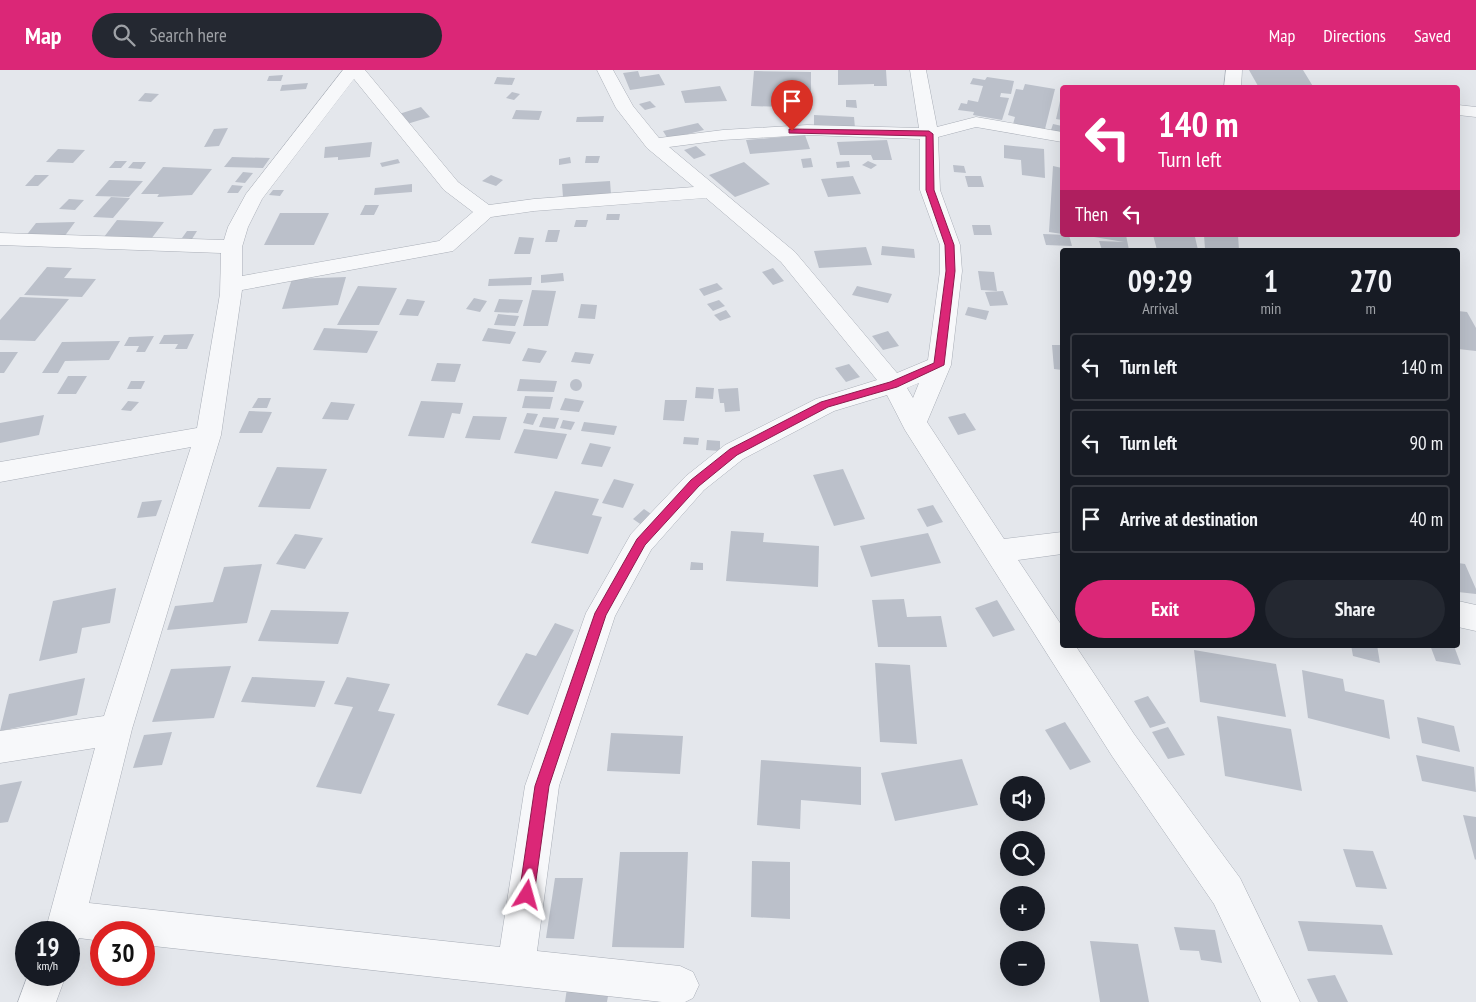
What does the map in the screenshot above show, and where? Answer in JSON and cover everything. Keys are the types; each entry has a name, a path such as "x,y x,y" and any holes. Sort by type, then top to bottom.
{"street":[{"path":"67,921 116,729 208,435 232,285 232,247 238,227 253,198 352,70"},
{"path":"356,70 451,186 485,212"},
{"path":"605,70 625,108 654,144 788,257 893,384 914,423 1123,745 1227,891 1282,1002"},
{"path":"914,423 939,365 951,271 950,245 930,190 929,134 918,70"},
{"path":"1232,85 1234,70"},
{"path":"1460,110 1476,112"},
{"path":"654,144 723,135 807,130 929,134 976,122 1060,137"},
{"path":"232,285 446,246 485,212 534,204 710,192"},
{"path":"0,239 232,247"},
{"path":"516,967 542,786 601,613 641,542 695,483 734,452 825,405 893,384 939,365"},
{"path":"0,472 208,435"},
{"path":"997,551 1060,543"},
{"path":"1460,614 1476,618"},
{"path":"0,747 116,729"},
{"path":"80,927 516,967 680,985"},
{"path":"37,1002 43,986"}],"building":[{"path":"838,70 886,70 887,86 874,86 874,84 838,85"},
{"path":"1249,70 1303,70 1312,85 1257,85"},
{"path":"638,71 640,77 659,74 665,85 630,90 623,73"},
{"path":"754,71 811,72 811,108 751,106"},
{"path":"283,75 281,81 267,81 269,76"},
{"path":"497,77 515,78 512,85 494,84"},
{"path":"987,77 1014,81 1011,94 1001,93 1000,97 1009,98 1002,120 973,115 974,112 958,110 961,103 967,104 968,100 978,102 983,86 970,84 973,78 985,80"},
{"path":"308,83 306,89 280,91 282,85"},
{"path":"1025,84 1055,89 1045,129 1013,124 1015,117 1008,115 1016,89 1023,90"},
{"path":"720,86 727,101 685,103 681,91"},
{"path":"512,92 520,94 514,100 506,98"},
{"path":"145,93 159,94 151,102 138,101"},
{"path":"846,100 856,100 857,108 846,107"},
{"path":"650,101 656,107 645,110 639,104"},
{"path":"1060,101 1060,120 1056,119"},
{"path":"421,107 430,117 407,124 399,114"},
{"path":"516,110 542,111 539,120 512,119"},
{"path":"814,115 854,117 855,128 814,126"},
{"path":"604,116 603,122 576,122 577,117"},
{"path":"698,123 704,130 668,139 663,131"},
{"path":"1053,124 1060,126 1060,135 1050,133"},
{"path":"228,128 219,146 204,147 214,129"},
{"path":"805,135 810,149 750,154 746,140"},
{"path":"887,140 892,160 873,160 871,155 840,155 837,142"},
{"path":"372,142 370,157 338,160 338,157 324,158 325,147"},
{"path":"1004,145 1044,149 1045,178 1022,175 1021,160 1004,158"},
{"path":"696,146 706,155 694,159 684,150"},
{"path":"58,149 85,150 73,163 46,162"},
{"path":"586,156 600,156 598,163 585,163"},
{"path":"232,157 270,158 263,168 224,167"},
{"path":"570,157 571,163 559,165 559,159"},
{"path":"811,158 813,167 803,168 801,159"},
{"path":"398,159 400,163 382,167 380,163"},
{"path":"115,161 127,161 121,168 109,168"},
{"path":"849,161 850,167 837,168 836,162"},
{"path":"868,161 877,165 871,169 862,165"},
{"path":"133,162 146,162 141,169 128,168"},
{"path":"744,162 770,184 735,197 709,175"},
{"path":"953,165 964,166 966,173 954,172"},
{"path":"1053,166 1060,168 1060,234 1049,232"},
{"path":"163,167 212,169 192,195 157,197 159,194 141,194"},
{"path":"243,172 253,173 245,183 235,182"},
{"path":"35,175 49,175 38,186 25,186"},
{"path":"491,175 503,180 496,186 482,181"},
{"path":"853,176 861,194 828,197 821,179"},
{"path":"965,176 981,176 984,187 968,187"},
{"path":"109,180 143,181 129,197 95,196"},
{"path":"610,181 611,194 563,197 562,184"},
{"path":"412,184 412,192 374,195 375,188"},
{"path":"232,185 243,186 238,193 227,193"},
{"path":"273,190 284,190 280,196 269,195"},
{"path":"111,197 130,198 113,218 93,217"},
{"path":"69,199 84,200 75,210 59,209"},
{"path":"365,205 379,205 374,215 360,215"},
{"path":"280,213 329,213 314,245 264,245"},
{"path":"607,214 620,214 619,220 606,220"},
{"path":"117,220 164,222 151,239 104,237"},
{"path":"576,220 588,220 586,227 574,227"},
{"path":"75,222 64,237 25,237 36,223"},
{"path":"972,225 990,225 992,235 974,235"},
{"path":"548,230 560,230 557,242 545,242"},
{"path":"187,231 197,231 192,239 182,238"},
{"path":"1043,234 1070,237 1072,246 1046,245"},
{"path":"519,237 534,238 530,254 514,254"},
{"path":"1094,237 1126,237 1129,248 1101,248 1099,241 1124,242"},
{"path":"1154,237 1195,237 1198,248 1156,248"},
{"path":"1204,237 1238,237 1239,248 1205,248"},
{"path":"882,246 914,249 915,258 881,255"},
{"path":"866,247 872,265 819,268 814,251"},
{"path":"47,267 72,268 64,278 96,279 82,297 24,295"},
{"path":"773,268 784,281 773,285 762,272"},
{"path":"978,271 994,272 997,291 981,290"},
{"path":"563,273 564,281 541,283 541,275"},
{"path":"346,277 338,305 282,309 292,279"},
{"path":"532,277 531,285 488,286 489,279"},
{"path":"717,283 723,289 704,296 699,289"},
{"path":"358,286 397,288 379,325 337,325"},
{"path":"857,286 892,294 888,303 852,295"},
{"path":"532,290 556,291 548,326 523,326"},
{"path":"1003,291 1008,305 990,306 985,292"},
{"path":"20,297 69,299 35,341 0,340 0,320"},
{"path":"474,298 487,301 480,312 466,309"},
{"path":"407,299 425,301 418,316 399,315"},
{"path":"499,299 523,300 518,313 494,312"},
{"path":"719,300 725,306 713,311 707,304"},
{"path":"581,304 597,305 595,319 578,318"},
{"path":"968,307 989,311 986,320 965,315"},
{"path":"726,310 731,317 720,321 714,315"},
{"path":"1460,311 1467,312 1476,328 1476,351 1460,349"},
{"path":"498,314 519,316 515,326 494,325"},
{"path":"324,328 378,331 367,353 313,350"},
{"path":"488,328 516,332 510,344 482,341"},
{"path":"888,331 899,346 883,350 872,336"},
{"path":"194,334 187,349 175,349 178,344 159,344 164,335"},
{"path":"154,336 145,352 136,352 139,346 124,346 129,337"},
{"path":"120,341 109,360 65,361 58,373 42,373 62,342"},
{"path":"1052,345 1060,345 1060,370 1054,369"},
{"path":"528,348 547,351 540,363 522,361"},
{"path":"0,352 18,352 4,373 0,373"},
{"path":"575,352 594,354 590,364 571,362"},
{"path":"437,363 461,364 455,382 431,381"},
{"path":"849,364 860,377 846,382 835,368"},
{"path":"68,376 87,376 76,394 57,394"},
{"path":"520,379 557,381 554,392 517,391"},
{"path":"574,379 578,379 582,385 578,391 574,391 570,387 570,383"},
{"path":"131,381 145,381 141,389 127,389"},
{"path":"696,387 714,388 713,399 695,398"},
{"path":"738,388 740,411 725,412 724,403 720,403 718,389"},
{"path":"525,396 553,397 550,409 522,408"},
{"path":"258,398 271,398 267,408 252,408"},
{"path":"565,398 584,401 579,412 560,410"},
{"path":"665,400 687,400 684,421 663,420"},
{"path":"128,401 139,402 131,411 121,410"},
{"path":"421,401 463,403 460,414 452,413 444,438 408,436"},
{"path":"331,402 355,404 348,420 322,419"},
{"path":"249,411 272,412 262,433 239,433"},
{"path":"527,413 538,414 533,425 523,423"},
{"path":"965,413 976,430 958,435 948,417"},
{"path":"44,415 39,435 0,443 0,423"},
{"path":"473,416 507,417 500,440 465,438"},
{"path":"543,417 559,418 555,429 539,427"},
{"path":"563,420 575,422 571,430 560,428"},
{"path":"584,422 617,426 614,435 581,431"},
{"path":"524,429 567,434 557,459 514,453"},
{"path":"684,437 699,438 698,445 683,444"},
{"path":"707,440 720,441 720,451 706,450"},
{"path":"590,443 611,447 602,467 581,464"},
{"path":"277,467 327,469 310,509 258,507"},
{"path":"843,469 865,519 834,526 813,475"},
{"path":"614,479 634,484 623,508 602,503"},
{"path":"555,491 599,499 592,515 602,517 588,554 531,543"},
{"path":"162,500 156,516 137,518 142,502"},
{"path":"933,505 943,522 927,527 917,509"},
{"path":"644,509 657,518 646,528 633,519"},
{"path":"731,531 764,533 763,542 819,546 818,587 726,581"},
{"path":"928,533 941,563 871,577 860,546"},
{"path":"295,534 323,538 305,569 276,564"},
{"path":"691,562 703,563 703,570 690,570"},
{"path":"1460,563 1465,564 1476,589 1476,594 1460,592"},
{"path":"262,564 247,623 167,630 175,606 213,602 224,567"},
{"path":"116,588 110,623 82,628 77,653 39,661 53,601"},
{"path":"904,599 907,617 941,616 947,647 878,647 872,600"},
{"path":"997,600 1015,630 993,637 975,608"},
{"path":"271,610 349,612 338,644 258,641"},
{"path":"555,623 574,630 528,715 497,705 526,653 536,656"},
{"path":"1352,648 1378,648 1380,663 1353,656"},
{"path":"1431,648 1455,648 1461,665 1436,661"},
{"path":"1194,650 1276,664 1286,717 1200,702"},
{"path":"875,663 910,665 917,744 880,742"},
{"path":"231,666 214,718 152,722 171,669"},
{"path":"1302,670 1343,679 1345,691 1384,700 1390,739 1308,718"},
{"path":"252,677 325,681 315,707 241,702"},
{"path":"347,677 390,684 378,711 395,714 361,794 316,787 353,707 334,704"},
{"path":"85,678 77,715 0,731 9,694"},
{"path":"1148,696 1166,723 1150,728 1134,701"},
{"path":"1217,716 1291,729 1302,791 1225,776"},
{"path":"1417,717 1454,726 1460,752 1422,743"},
{"path":"1065,722 1091,762 1070,770 1045,730"},
{"path":"1168,727 1185,755 1168,759 1152,732"},
{"path":"172,732 162,765 133,768 144,735"},
{"path":"611,733 683,736 680,774 607,771"},
{"path":"1416,755 1474,767 1476,792 1422,781"},
{"path":"962,759 978,805 895,821 881,773"},
{"path":"761,760 861,767 861,805 801,800 800,829 757,825"},
{"path":"22,781 8,822 0,823 0,785"},
{"path":"1463,815 1476,817 1475,860"},
{"path":"1343,849 1373,851 1387,889 1356,887"},
{"path":"620,852 688,852 684,948 612,947"},
{"path":"752,861 790,862 790,919 751,917"},
{"path":"555,878 583,878 574,939 546,938"},
{"path":"1298,921 1382,925 1393,955 1308,951"},
{"path":"1174,927 1215,930 1222,963 1201,960 1199,951 1180,950"},
{"path":"1090,941 1138,944 1149,1002 1100,1002"},
{"path":"1335,975 1348,1002 1318,1002 1307,979"},
{"path":"567,988 609,990 607,1002 565,1002"}],"route":[{"path":"527,895 542,786 601,613 641,542 695,483 734,452 825,405 893,384 939,365 951,271 950,245 930,190 929,134 792,131"}]}
